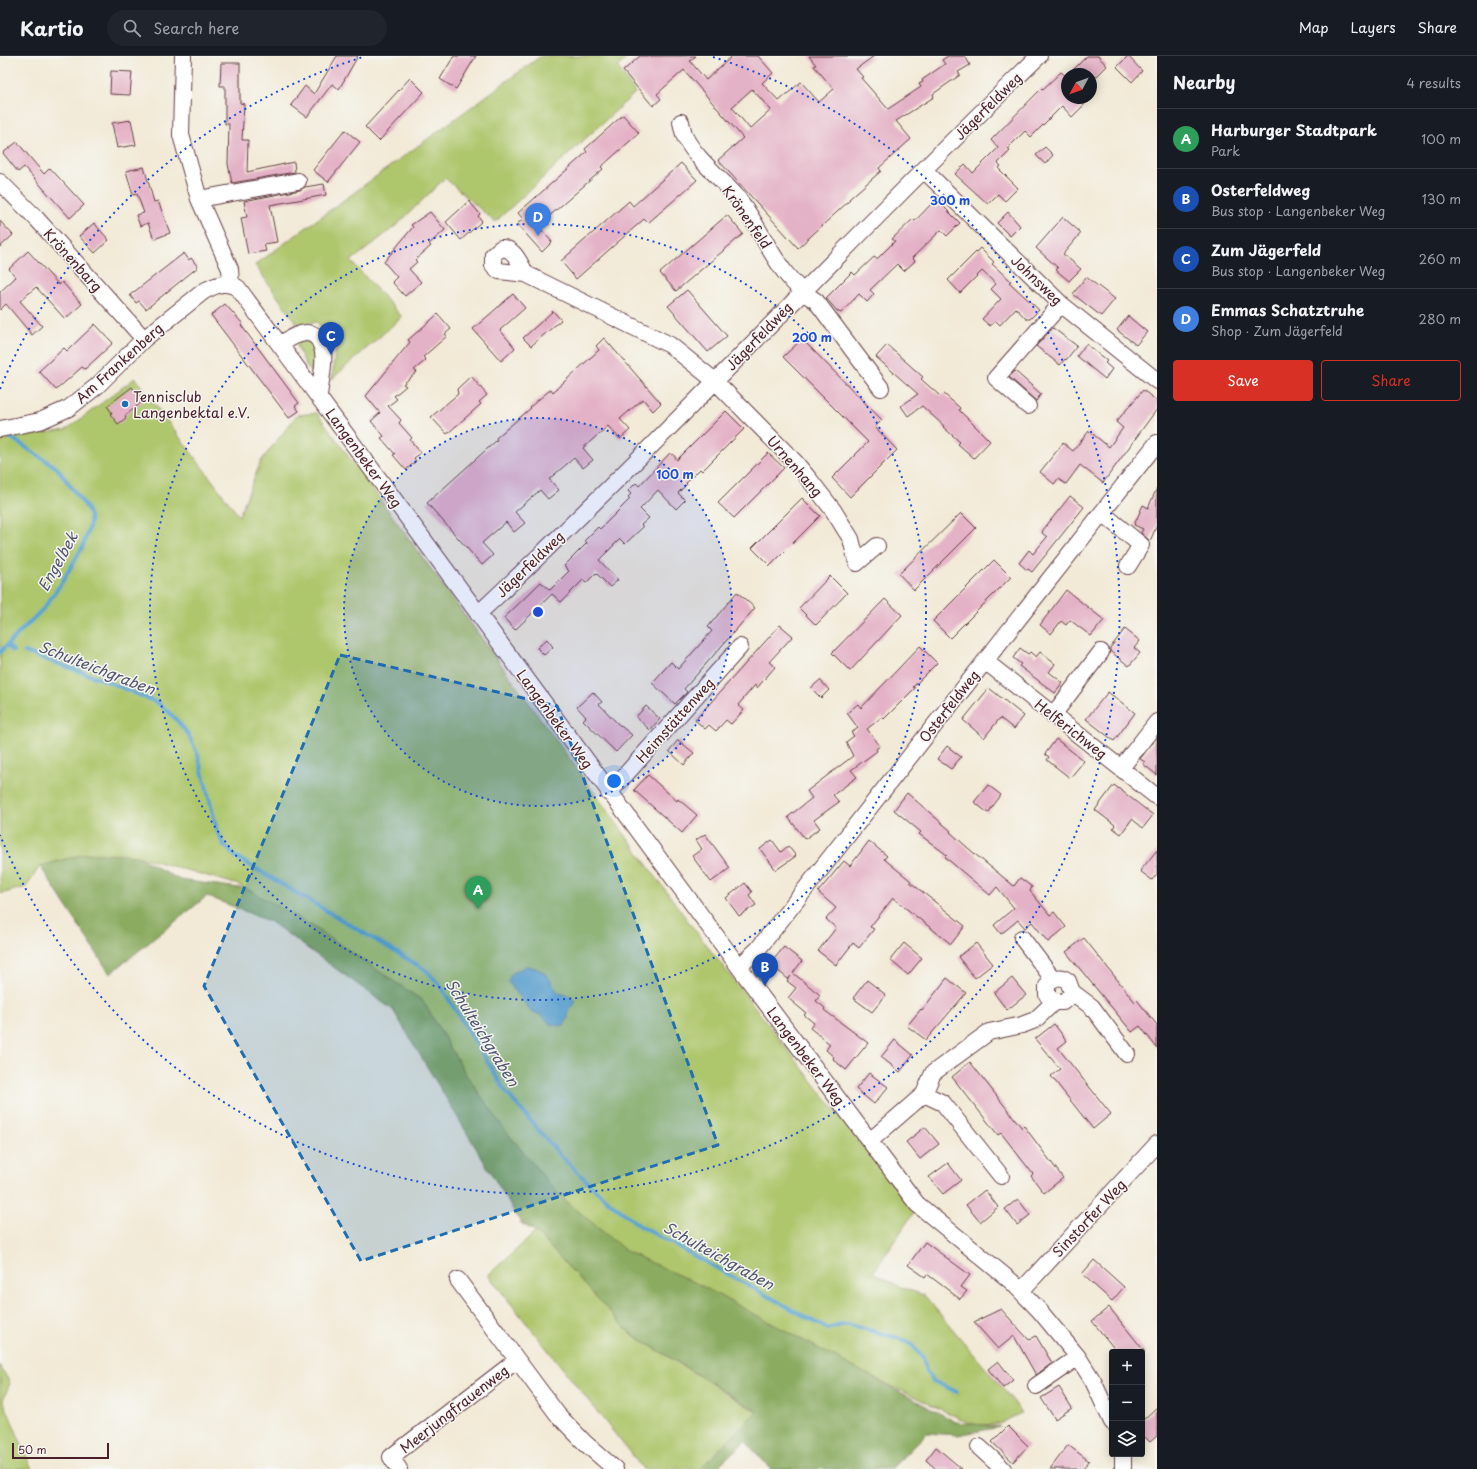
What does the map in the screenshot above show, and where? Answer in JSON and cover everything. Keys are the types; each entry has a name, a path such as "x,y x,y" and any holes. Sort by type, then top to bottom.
{"street":[{"path":"182,56 182,135 199,199 230,269 231,284"},
{"name":"Jägerfeldweg","path":"478,614 534,562 715,381 801,292 924,170 1030,60"},
{"name":"Krönenfeld","path":"681,122 685,137 702,159 738,198 786,275 801,292 816,301 881,388"},
{"name":"Johnsweg","path":"924,170 1061,304 1157,381"},
{"path":"199,199 298,181"},
{"name":"Krönenbarg","path":"0,182 36,218 144,339"},
{"name":"Urnenhang","path":"526,274 670,345 715,381 795,462 833,510 851,539 857,563 877,546"},
{"name":"Am Frankenberg","path":"0,430 44,420 69,408 97,386 144,339 204,292 220,284 231,284"},
{"name":"Langenbeker Weg","path":"231,284 238,288 281,344 609,793 917,1204 1021,1291 1078,1357 1093,1381 1112,1421"},
{"path":"1028,406 996,378 1061,304"},
{"path":"281,344 294,335 303,332 311,334 320,341 324,353 319,396"},
{"name":"Osterfeldweg","path":"739,967 758,949 1157,443"},
{"path":"1102,513 1141,545 1128,566"},
{"name":"Heimstättenweg","path":"609,793 740,647"},
{"path":"1050,713 1098,650"},
{"name":"Helferichweg","path":"984,661 1157,797"},
{"path":"1121,768 1157,722"},
{"path":"1022,938 1053,979"},
{"path":"1064,978 1071,986 1072,992 1063,1002 1054,1002 1050,999 1046,991 1049,982 1053,979 1064,978"},
{"path":"1072,992 1092,1007 1127,1054"},
{"path":"870,1141 924,1094 933,1073 990,1032 1022,1025 1035,1020 1054,1002"},
{"path":"924,1094 943,1103 1001,1176"},
{"name":"Sinstorfer Weg","path":"1021,1291 1157,1144"},
{"path":"458,1280 558,1415 584,1443 615,1469"},
{"path":"1036,1386 1078,1357"},
{"name":"Meerjungfrauenweg","path":"395,1463 517,1360"},
{"path":"979,1447 1003,1469"},
{"path":"1123,1457 1123,1469"}],"highlighted area":[{"path":"340,655 557,706 718,1145 361,1261 204,986"}],"green space":[{"path":"541,56 629,56 618,67 635,93 495,222 445,178 398,224 351,261 402,317 332,379 336,345 317,322 297,324 255,265"},
{"path":"300,341 312,341 315,349 313,371 307,368 297,346"},
{"path":"135,378 239,516 261,461 297,415 317,413 691,925 914,1212 873,1273 903,1288 924,1295 1014,1402 1021,1413 999,1424 974,1425 624,1259 511,1162 394,987 239,885 137,856 40,866 26,887 0,894 0,440 66,430"},
{"path":"88,853 137,856 180,880 247,889 314,927 423,1001 465,1073 505,1130 559,1195 626,1251 700,1285 956,1422 1000,1427 958,1435 927,1433 891,1469 771,1469 745,1441 715,1469 700,1469 757,1411 630,1333 536,1232 521,1223 393,1010 271,922 207,896 110,974 40,866"},
{"path":"536,1232 630,1333 757,1412 700,1469 643,1469 488,1275"},
{"path":"0,1366 10,1383 3,1400 32,1469 0,1469"}],"water":[{"path":"526,966 542,971 558,992 574,999 575,1002 568,1011 568,1018 564,1025 561,1026 550,1024 543,1016 531,1011 508,982 511,974"}],"building":[{"path":"337,56 358,56 339,89 332,84 307,117 291,105 305,86 314,94"},
{"path":"454,56 476,56 456,89 440,79"},
{"path":"640,56 696,56 690,61 706,80 732,56 758,56 773,73 762,83 779,101 801,82 819,102 834,89 814,66 816,65 809,56 874,56 856,69 863,77 861,78 888,109 921,87 919,84 923,82 922,80 945,64 942,60 948,56 965,56 970,65 958,72 960,75 933,94 934,97 896,121 911,139 879,168 881,171 849,199 850,200 798,248 718,160 743,138 684,70 657,94 661,99 653,106 623,71","holes":["752,89 771,110 750,129 732,107"]},
{"path":"1087,56 1098,56 1107,66 1097,76 1097,68 1075,68"},
{"path":"1128,56 1142,71 1132,82 1117,67"},
{"path":"221,63 240,63 240,103 244,104 242,140 248,140 247,172 294,162 295,172 232,183 228,164 229,124 225,124 225,86 220,86"},
{"path":"111,71 132,72 130,95 110,94"},
{"path":"1061,72 1061,104 1085,104 1072,117 1062,106 1031,137 1025,131 1008,148 1010,151 998,163 1001,166 998,168 1018,188 1005,201 998,194 988,204 955,174 965,164 973,173 998,148 991,140 1042,88 1043,89"},
{"path":"410,78 424,92 379,141 365,127"},
{"path":"623,115 639,133 601,167 603,169 538,226 552,242 542,252 517,224 523,219 518,213 587,152 585,149"},
{"path":"131,120 136,145 117,148 112,123"},
{"path":"345,130 360,142 328,182 313,170"},
{"path":"17,142 44,174 50,168 84,205 70,218 24,167 18,172 3,153"},
{"path":"1045,147 1053,155 1045,164 1036,155"},
{"path":"681,163 697,180 648,223 644,219 576,279 561,261 629,201 633,206"},
{"path":"144,167 154,202 158,201 170,233 154,239 148,223 140,226 136,215 144,213 137,194 133,195 126,171"},
{"path":"324,184 326,195 270,205 277,242 264,244 266,251 248,254 241,218 247,217 244,201"},
{"path":"936,199 960,223 947,236 941,230 912,258 915,261 904,271 897,264 870,290 874,294 867,302 859,294 841,313 837,311 826,298 852,272 855,275 874,257 877,259 895,241 892,239 913,219 915,221"},
{"path":"469,201 480,214 478,216 482,221 461,240 446,222"},
{"path":"430,212 445,230 429,244 431,246 415,260 417,262 409,269 421,282 405,296 392,282 397,277 384,262 413,227 411,225"},
{"path":"1008,212 1020,226 1010,236 997,223"},
{"path":"727,215 743,234 676,291 660,273"},
{"path":"1063,217 1081,233 1063,254 1081,269 1069,281 1056,270 1058,268 1036,248"},
{"path":"0,221 13,235 0,247"},
{"path":"94,223 109,240 95,253 79,236"},
{"path":"980,248 994,262 992,264 1011,281 1009,282 1039,310 1030,319 1026,319 1016,308 1000,325 996,321 990,326 982,319 1001,299 991,289 996,284 982,271 960,293 948,280"},
{"path":"28,251 59,285 62,282 82,304 65,319 36,287 20,301 42,326 32,335 6,304 0,310 0,292 16,277 9,269"},
{"path":"184,253 189,260 191,258 198,267 146,309 139,301 136,303 130,295"},
{"path":"1086,277 1115,299 1101,316 1073,294"},
{"path":"687,290 727,336 708,352 668,306"},
{"path":"513,294 525,308 500,330 515,348 501,361 473,329"},
{"path":"225,304 243,324 241,325 299,403 295,406 299,411 289,418 211,315"},
{"path":"553,311 561,320 531,346 523,338"},
{"path":"438,314 451,329 445,334 447,336 423,357 426,360 414,370 417,372 403,384 406,386 394,396 397,399 388,406 401,420 399,423 412,438 410,440 421,453 414,458 416,461 406,470 381,438 384,436 371,421 380,413 366,396 410,342 408,340"},
{"path":"1128,316 1147,332 1136,345 1117,330"},
{"path":"95,324 113,343 85,369 82,367 56,390 39,371 64,348 67,351"},
{"path":"1053,328 1077,346 1060,365 1036,346"},
{"path":"604,338 661,403 653,411 643,399 620,419 630,430 620,439 608,426 583,448 593,460 583,468 574,458 549,479 559,490 548,499 540,490 515,512 525,523 514,532 506,522 482,543 493,555 482,565 427,503 497,440 496,438 531,408 530,407 551,389 553,392 599,350 596,346"},
{"path":"802,339 882,420 875,427 897,450 850,497 832,478 868,442 783,357"},
{"path":"1086,344 1107,361 1105,363 1112,369 1105,379 1077,356"},
{"path":"887,345 923,377 921,379 940,396 943,393 960,408 959,410 990,441 974,458 958,444 960,442 943,427 944,426 922,406 908,416 901,406 918,394 876,357"},
{"path":"1015,371 1041,394 1036,401 1009,377"},
{"path":"471,376 487,395 479,402 481,404 447,434 431,417 458,394 457,389"},
{"name":"Tennisclub Langenbektal e.V.","path":"132,387 143,401 118,424 110,414 112,413 107,406"},
{"path":"1143,390 1157,401 1157,409 1103,483 1080,465 1066,484 1058,479 1054,484 1040,472 1063,443 1073,451 1089,431 1109,447 1123,428 1116,422"},
{"path":"726,411 744,429 702,471 700,469 686,483 687,484 678,493 685,500 676,509 658,490 640,509 649,518 641,525 643,527 625,544 620,539 599,560 618,580 610,587 596,573 586,583 583,580 561,602 552,594 515,630 504,618 541,582 550,590 569,571 564,566 587,543 585,540 598,527 600,529 630,499 628,497 631,494 628,491 636,483 639,486 670,453 672,455 673,454 677,460"},
{"path":"768,453 784,468 734,518 718,503"},
{"path":"1157,488 1157,525 1150,541 1141,533 1143,529 1134,525 1143,505 1148,508"},
{"path":"1070,496 1084,507 1032,572 1028,569 1027,570 1019,563 1029,550 1033,554 1047,537 1042,533 1043,530"},
{"path":"802,498 820,516 770,566 752,548"},
{"path":"961,513 976,528 914,590 899,574"},
{"path":"994,560 1011,577 950,638 933,621"},
{"path":"830,576 847,593 816,625 799,608"},
{"path":"1066,590 1104,620 1091,636 1070,620 1066,625 1061,621 1051,634 1040,625"},
{"path":"737,592 755,608 684,689 687,692 675,704 652,683 671,662 678,669 712,631 708,627"},
{"path":"885,599 902,615 850,671 832,653"},
{"path":"780,625 793,636 769,662 775,667 757,688 755,685 738,705 744,710 731,724 726,720 716,731 709,725 705,729 695,720"},
{"path":"1125,629 1140,641 1134,648 1140,653 1129,666 1110,651 1110,648"},
{"path":"547,639 553,647 544,655 537,648"},
{"path":"920,646 937,663 913,687 915,688 884,719 882,717 867,729 880,746 876,749 877,751 851,770 857,777 833,795 839,802 814,820 820,828 805,839 788,817 812,798 807,791 853,756 846,742 854,736 851,733 858,728 847,713 858,704 861,708"},
{"path":"1020,648 1028,654 1030,652 1036,657 1040,652 1055,664 1049,672 1063,683 1055,693 1019,666 1021,664 1013,658"},
{"path":"820,680 829,690 821,698 811,688"},
{"path":"989,688 1024,716 1014,729 1000,718 984,738 963,720"},
{"path":"593,692 602,702 599,704 617,723 632,735 616,752 583,720 586,717 577,707"},
{"path":"1108,692 1135,713 1114,741 1086,719"},
{"path":"646,706 660,719 650,730 636,717"},
{"path":"1157,737 1157,775 1143,764 1145,762 1140,759"},
{"path":"1056,739 1084,761 1070,778 1047,760 1049,757 1045,754"},
{"path":"678,740 694,753 684,765 669,751"},
{"path":"947,746 961,757 951,769 937,759"},
{"path":"648,775 677,801 678,799 697,815 682,833 634,790"},
{"path":"988,785 1001,795 988,813 974,802"},
{"path":"1114,785 1153,815 1143,828 1132,819 1121,834 1113,828 1115,825 1095,810"},
{"path":"907,793 976,855 1014,886 1020,878 1032,887 1030,891 1050,915 1054,912 1066,927 1048,942 1032,922 1025,928 1018,920 1001,934 994,925 1014,908 997,887 990,895 945,857 947,855 919,834 921,832 894,810"},
{"path":"705,834 730,868 711,882 692,856 702,849 696,840"},
{"path":"772,840 781,852 788,846 796,856 776,870 760,849"},
{"path":"869,841 887,856 884,859 965,926 951,944 893,898 870,927 874,929 859,948 853,943 836,965 818,951 836,928 826,919 836,908 818,892 844,861 850,866"},
{"path":"1157,850 1157,874 1152,880 1140,871"},
{"path":"745,883 752,892 749,895 756,905 739,916 726,898"},
{"path":"1084,938 1135,1002 1137,1000 1157,1025 1157,1048 1140,1026 1132,1032 1066,952"},
{"path":"904,943 922,958 908,975 890,960"},
{"path":"976,943 993,964 975,978 958,957"},
{"path":"784,947 802,961 793,973 820,995 816,1001 825,1008 824,1010 868,1043 846,1070 833,1059 834,1057 826,1050 830,1044 810,1028 814,1023 804,1015 806,1013 788,998 796,988 787,981 791,976 788,979 770,964"},
{"path":"947,978 966,993 926,1040 907,1026 921,1009 922,1010"},
{"path":"1012,978 1026,995 1007,1010 994,993"},
{"path":"867,980 886,995 872,1012 853,998"},
{"path":"1054,1024 1067,1041 1058,1048 1111,1114 1093,1129 1051,1076 1060,1069 1035,1039"},
{"path":"895,1040 913,1055 900,1072 881,1057"},
{"path":"970,1062 1022,1128 1024,1126 1063,1178 1044,1193 1031,1176 1033,1174 1001,1133 998,1135 952,1077"},
{"path":"869,1073 888,1087 874,1104 856,1089"},
{"path":"925,1127 939,1144 920,1159 906,1142"},
{"path":"948,1163 961,1180 943,1194 929,1177"},
{"path":"985,1190 998,1207 980,1222 966,1205"},
{"path":"1018,1199 1030,1215 1017,1225 1005,1209"},
{"path":"925,1242 970,1275 961,1287 967,1291 960,1299 927,1274 925,1277 908,1265"},
{"path":"1094,1260 1124,1287 1112,1301 1082,1274"},
{"path":"1109,1307 1143,1349 1115,1349 1092,1321"},
{"path":"1001,1309 1029,1340 1036,1336 1052,1363 1036,1375 1014,1336 998,1349 974,1322"},
{"path":"998,1361 1013,1380 1003,1388 988,1369"},
{"path":"1059,1387 1072,1408 1055,1419 1041,1398"},
{"path":"1157,1407 1157,1436 1150,1442 1145,1437 1145,1418"},
{"path":"1008,1426 1028,1446 1013,1462 992,1442"},
{"path":"1068,1445 1089,1461 1083,1469 1050,1469"},
{"path":"936,1447 962,1469 936,1469 926,1460"}],"waterway":[{"name":"Engelbek","path":"0,652 44,608 61,584 83,546 90,524 90,516 86,507 57,468 4,433"},
{"name":"Engelbek","path":"8,646 13,651"},
{"name":"Schulteichgraben","path":"25,652 101,679 158,703 175,718 188,734 198,755 218,833 224,845 236,857 426,970 440,985 506,1092 560,1155 601,1195 640,1226 828,1329 841,1325 850,1325 898,1338 912,1345 923,1357 926,1371 933,1381 957,1392"}],"place":[{"name":"Emmas Schatztruhe","path":"538,236"},
{"name":"Zum Jägerfeld","path":"331,355"},
{"name":"Tennisclub Langenbektal e.V.","path":"125,404"},
{"name":"Harburger Stadtpark","path":"478,909"},
{"name":"Osterfeldweg","path":"765,986"}]}
